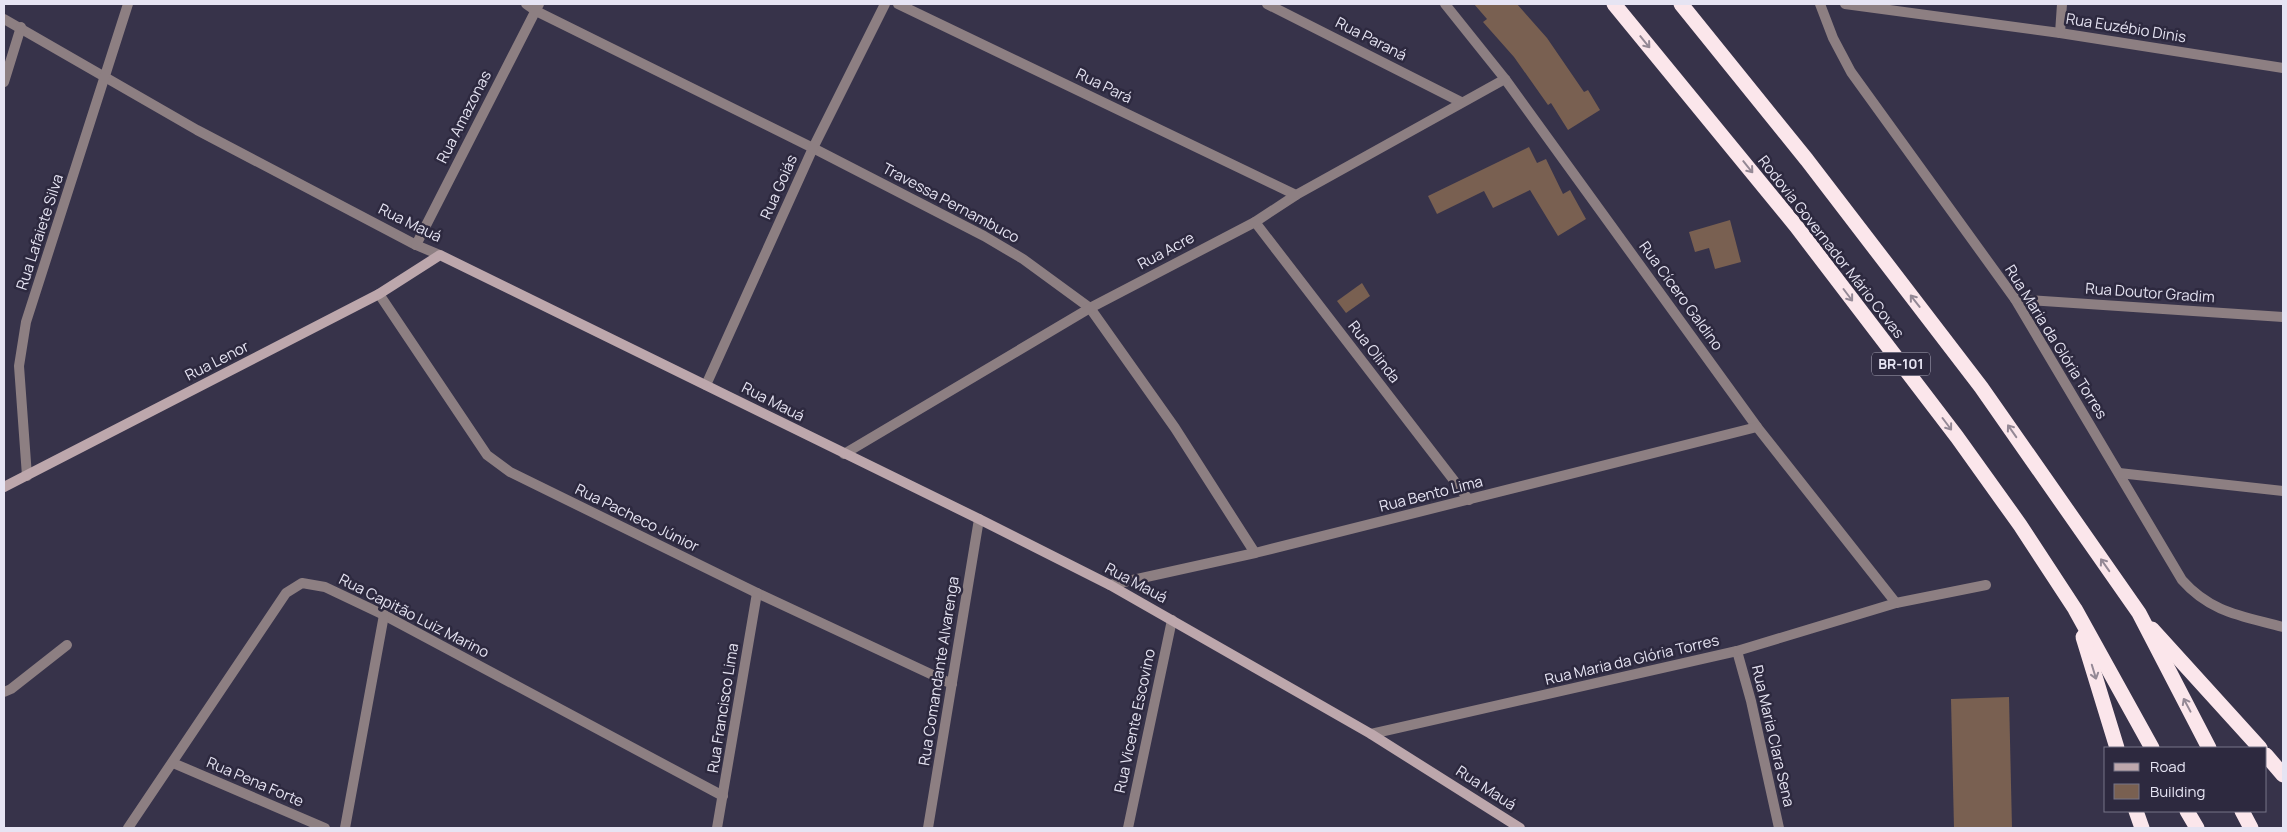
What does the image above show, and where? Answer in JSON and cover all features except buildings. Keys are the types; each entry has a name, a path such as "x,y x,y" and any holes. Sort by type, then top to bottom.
{"highway":[{"name":"Rodovia Governador Mário Covas","path":"1614,4 1796,226 1951,430 2020,525 2074,609 2151,747"},
{"name":"BR-101","path":"1681,4 1807,160 1981,386 2138,613 2208,747"},
{"path":"2074,609 2117,747"},
{"path":"2138,613 2259,747"},
{"path":"2267,756 2283,775"},
{"path":"2136,812 2142,828"},
{"path":"2188,812 2197,828"},
{"path":"2243,812 2251,828"}],"street":[{"name":"Rua Lafaiete Silva","path":"27,476 19,366 26,322 106,79 128,4"},
{"name":"Travessa Pernambuco","path":"526,4 537,7 813,148 1007,250 1090,308 1175,428 1255,553"},
{"name":"Rua Goiás","path":"706,385 813,148 885,4"},
{"name":"Rua Pará","path":"898,4 1296,195"},
{"name":"Rua Paraná","path":"1267,4 1461,102"},
{"name":"Rua Cícero Galdino","path":"1445,4 1505,80 1757,427 1896,603"},
{"name":"Rua Maria da Glória Torres","path":"1820,4 1833,38 1851,72 2015,299 2182,580 2196,596 2221,610 2283,627"},
{"name":"Rua Euzébio Dinis","path":"1845,4 2060,33 2283,68"},
{"path":"2060,33 2062,4"},
{"name":"Rua Amazonas","path":"416,244 537,7"},
{"name":"Rua Mauá","path":"4,18 22,27 106,79 197,130 416,244 979,519 1110,586 1371,734 1520,828"},
{"path":"4,82 22,27"},
{"name":"Rua Acre","path":"844,454 1090,308 1255,222 1296,195 1461,102 1505,80"},
{"name":"Rua Olinda","path":"1255,222 1469,500"},
{"name":"Rua Lenor","path":"4,487 379,294 440,255"},
{"name":"Rua Pacheco Júnior","path":"379,294 487,455 510,472 757,594 952,684"},
{"name":"Rua Doutor Gradim","path":"2015,299 2283,317"},
{"name":"Rua Bento Lima","path":"1110,586 1255,553 1757,427"},
{"path":"2119,473 2283,492"},
{"name":"Rua Comandante Alvarenga","path":"928,828 979,519"},
{"name":"Rua Capitão Luiz Marino","path":"128,828 286,593 302,584 325,587 384,615 723,796"},
{"name":"Rua Maria da Glória Torres","path":"1371,734 1737,651 1896,603 1986,585"},
{"name":"Rua Francisco Lima","path":"717,828 757,594"},
{"path":"345,828 384,615"},
{"name":"Rua Vicente Escovino","path":"1128,828 1172,620"},
{"path":"4,692 12,689 67,645"},
{"name":"Rua Maria Clara Sena","path":"1737,651 1751,701 1779,828"},
{"name":"Rua Pena Forte","path":"173,763 325,828"}]}
